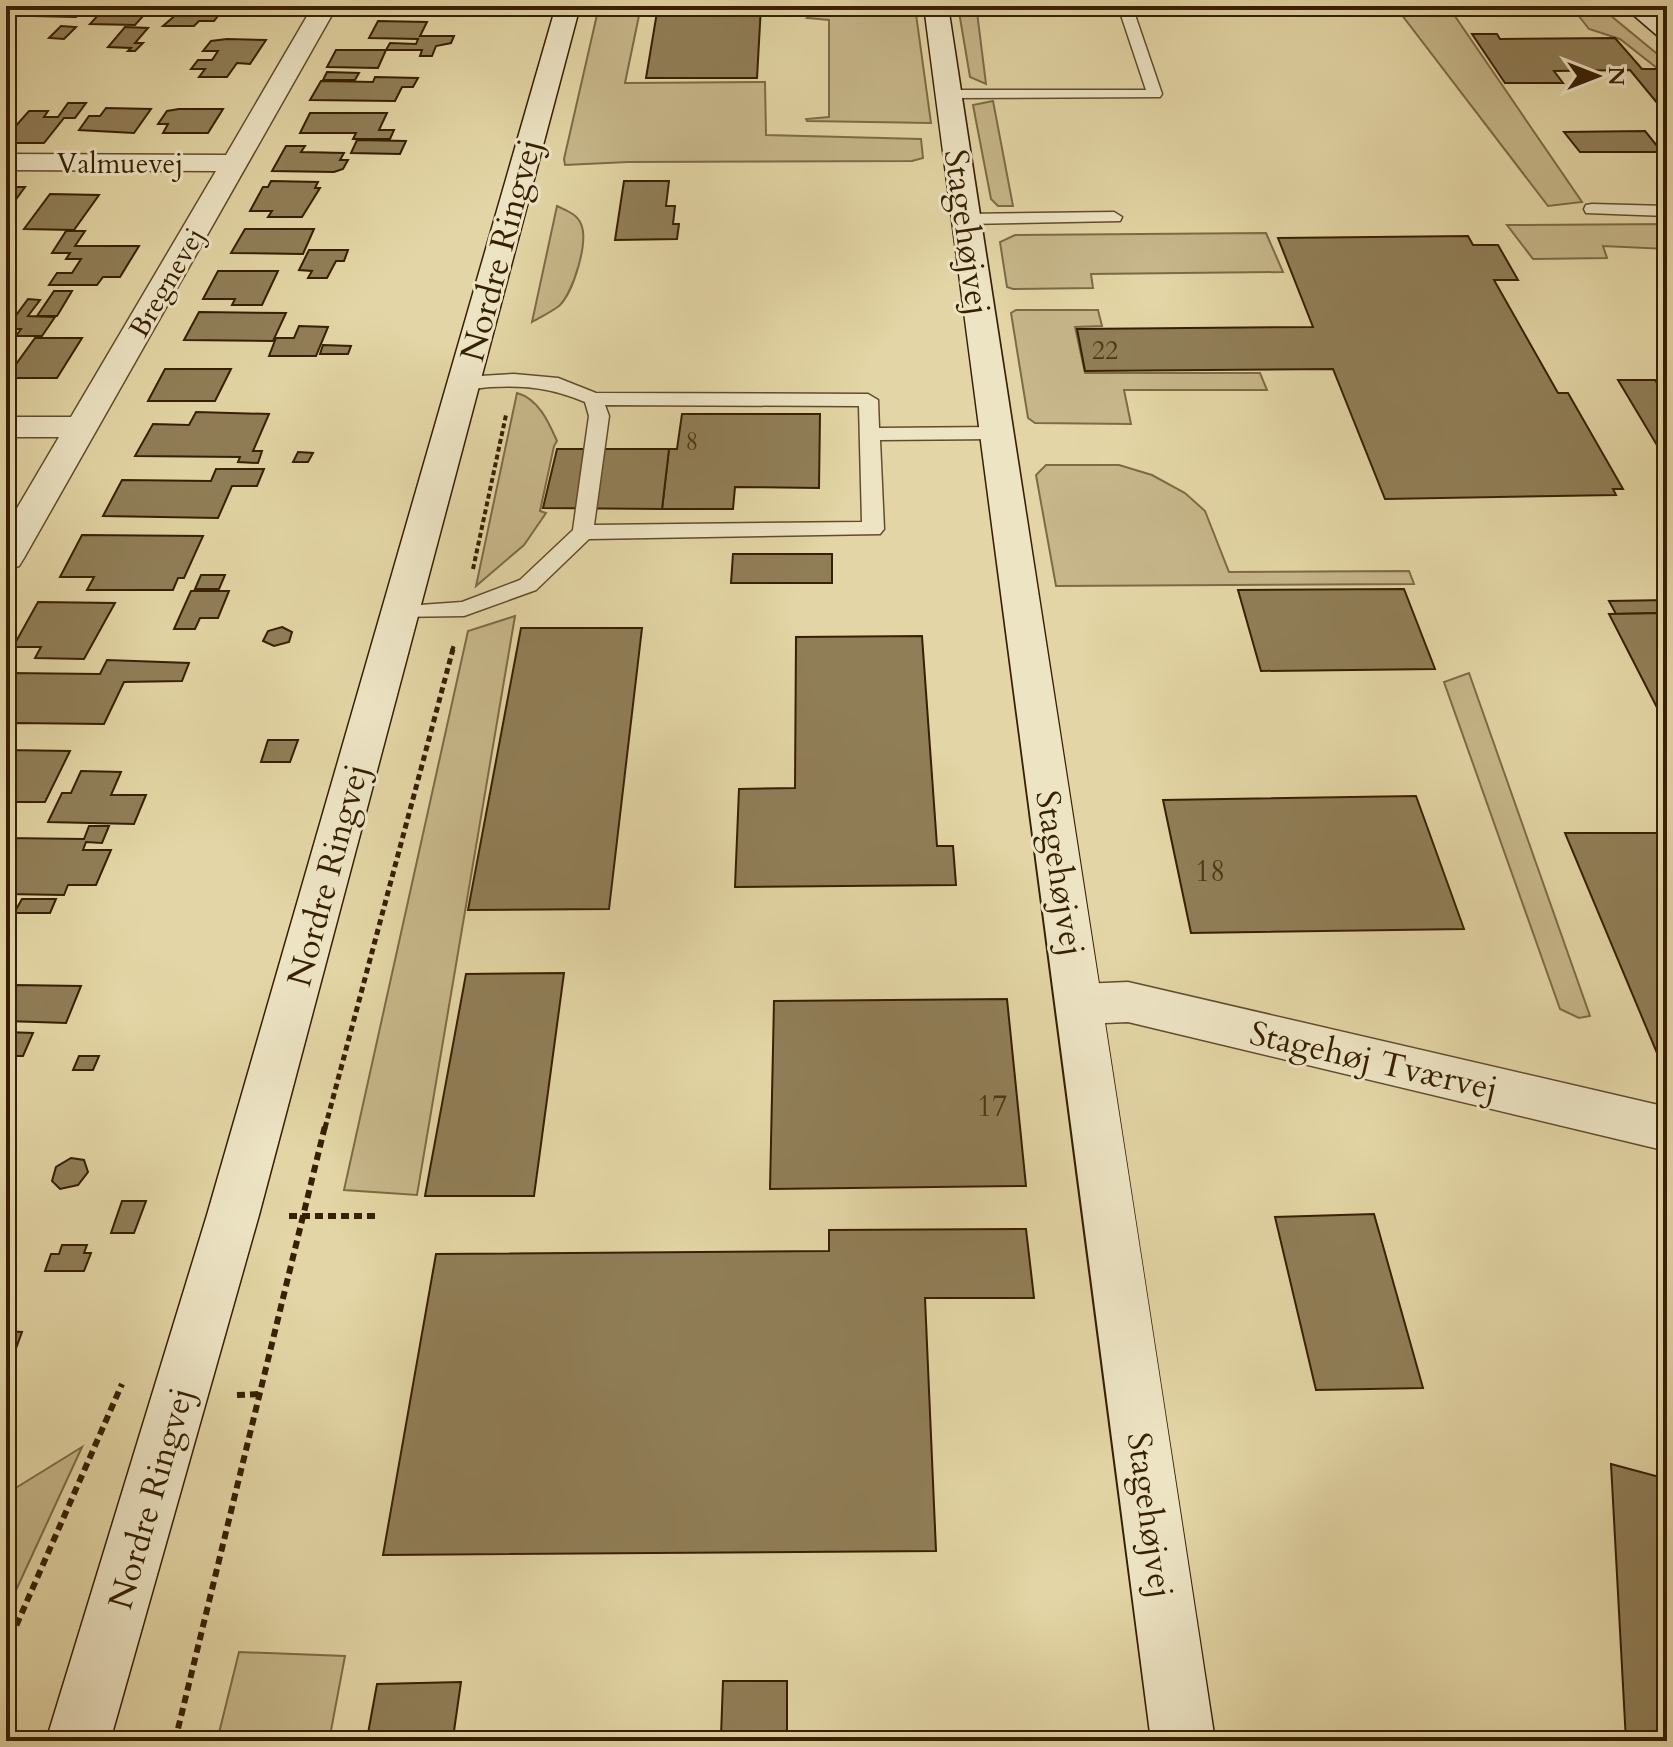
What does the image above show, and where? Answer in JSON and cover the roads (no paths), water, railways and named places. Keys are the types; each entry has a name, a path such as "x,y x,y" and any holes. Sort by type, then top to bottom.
{"street":[{"name":"Bregnevej","path":"6,558 325,6"},
{"name":"Nordre Ringvej","path":"78,1741 233,1215 568,6"},
{"name":"Stagehøjvej","path":"936,6 1081,1004 1183,1741"},
{"path":"1635,6 1667,32"},
{"name":"Valmuevej","path":"6,162 235,163"},
{"path":"6,427 82,427"},
{"name":"Stagehøj Tværvej","path":"1081,1004 1128,1002 1667,1129"}],"lane":[{"path":"949,94 1155,94 1125,6"},
{"path":"1592,209 1667,211"},
{"path":"966,219 1114,217"},
{"path":"463,383 514,380 558,384 593,399 868,400 873,529 583,532"},
{"path":"400,612 464,609 528,585 583,532 599,416 593,399"},
{"path":"870,434 996,433"}]}
